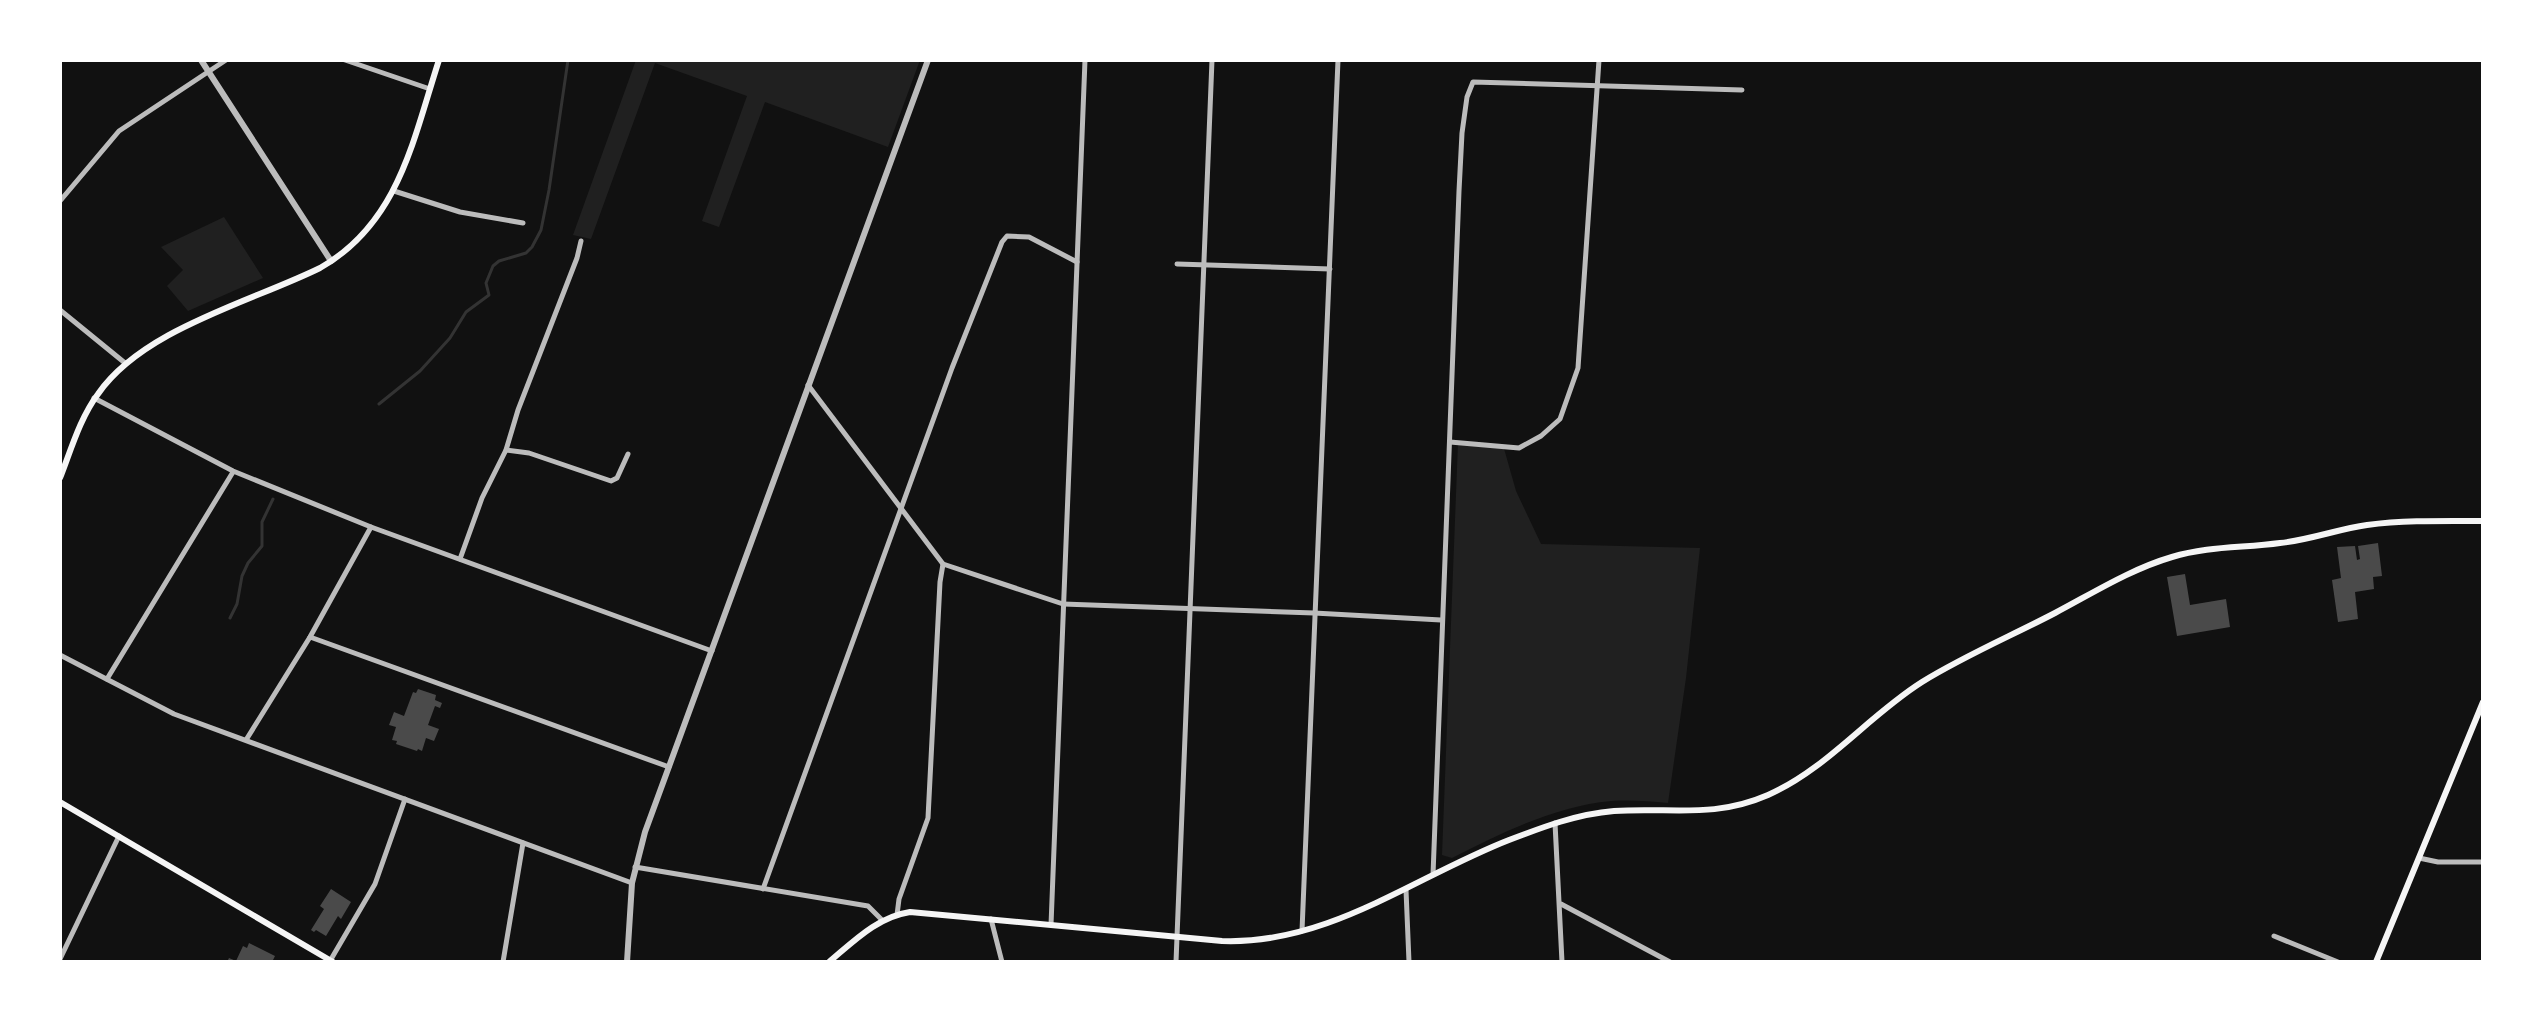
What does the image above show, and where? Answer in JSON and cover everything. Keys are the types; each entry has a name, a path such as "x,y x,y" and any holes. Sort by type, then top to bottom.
{"main road":[{"path":"60,478 94,398 125,363 160,340 331,261 368,228 394,191 439,60"},
{"path":"829,962 882,920 917,912 1177,938 1253,942 1302,932 1406,890 1506,841 1555,823 1617,811 1718,810 1768,795 1815,768 1887,706 1928,678 2115,582 2169,558 2204,550 2284,543 2378,524 2483,521"},
{"path":"2376,962 2483,702"},
{"path":"60,802 332,961"}],"street":[{"path":"201,60 331,261"},
{"path":"60,201 119,131 226,60"},
{"path":"345,60 430,89"},
{"path":"627,962 634,867 928,60"},
{"path":"1051,925 1085,60"},
{"path":"1176,962 1212,60"},
{"path":"1302,932 1338,60"},
{"path":"1450,442 1519,448 1541,436 1560,419 1578,368 1599,60"},
{"path":"1433,876 1462,133 1467,97 1473,82 1742,90"},
{"path":"394,191 460,212 523,223"},
{"path":"763,889 952,368 1002,242 1007,236 1029,237 1077,262"},
{"path":"460,559 486,487 506,450 581,241"},
{"path":"1177,264 1330,269"},
{"path":"60,310 125,363"},
{"path":"808,385 943,564 1063,604 1441,620"},
{"path":"94,398 233,471 371,527 712,651"},
{"path":"506,450 529,453 607,480 614,480 628,454"},
{"path":"107,679 233,471"},
{"path":"246,740 310,637 371,527"},
{"path":"897,915 899,899 928,818 943,564"},
{"path":"310,637 669,767"},
{"path":"60,655 174,714 632,883"},
{"path":"332,961 375,884 405,799"},
{"path":"1555,823 1562,962"},
{"path":"60,959 119,836"},
{"path":"503,962 523,843"},
{"path":"2419,858 2438,862 2483,862"},
{"path":"634,867 868,906 882,920"},
{"path":"1406,890 1409,962"},
{"path":"1560,904 1670,962"},
{"path":"991,919 1002,962"},
{"path":"2274,936 2338,962"}],"shaded area":[{"path":"636,60 920,60 888,147 765,102 719,227 702,221 747,96 655,63 591,239 573,235"},
{"path":"224,217 263,278 188,311 167,286 183,270 161,247"},
{"path":"1458,443 1503,445 1516,491 1541,544 1700,548 1668,803 1611,801 1570,808 1509,830 1452,858 1442,855"}],"building":[{"path":"2378,543 2382,576 2373,577 2374,589 2355,592 2358,619 2338,622 2332,580 2341,578 2337,547 2355,546 2357,560 2360,559 2358,546"},
{"path":"2185,574 2190,605 2226,599 2230,627 2177,636 2167,577"},
{"path":"418,689 436,695 435,700 442,703 440,708 435,706 428,725 439,729 434,741 426,738 422,751 396,744 397,741 392,740 396,727 389,725 394,712 404,716 413,692 416,693"},
{"path":"331,889 351,902 326,936 311,930 324,909 320,906"},
{"path":"249,943 275,956 272,962 227,962 229,958 236,961 243,946 247,948"}],"waterway":[{"path":"379,404 420,371 450,338 466,312 489,295 486,283 493,266 499,261 526,253 532,247 541,230 549,190 568,60"},
{"path":"230,618 237,604 242,576 262,546 262,522 273,499"}]}
